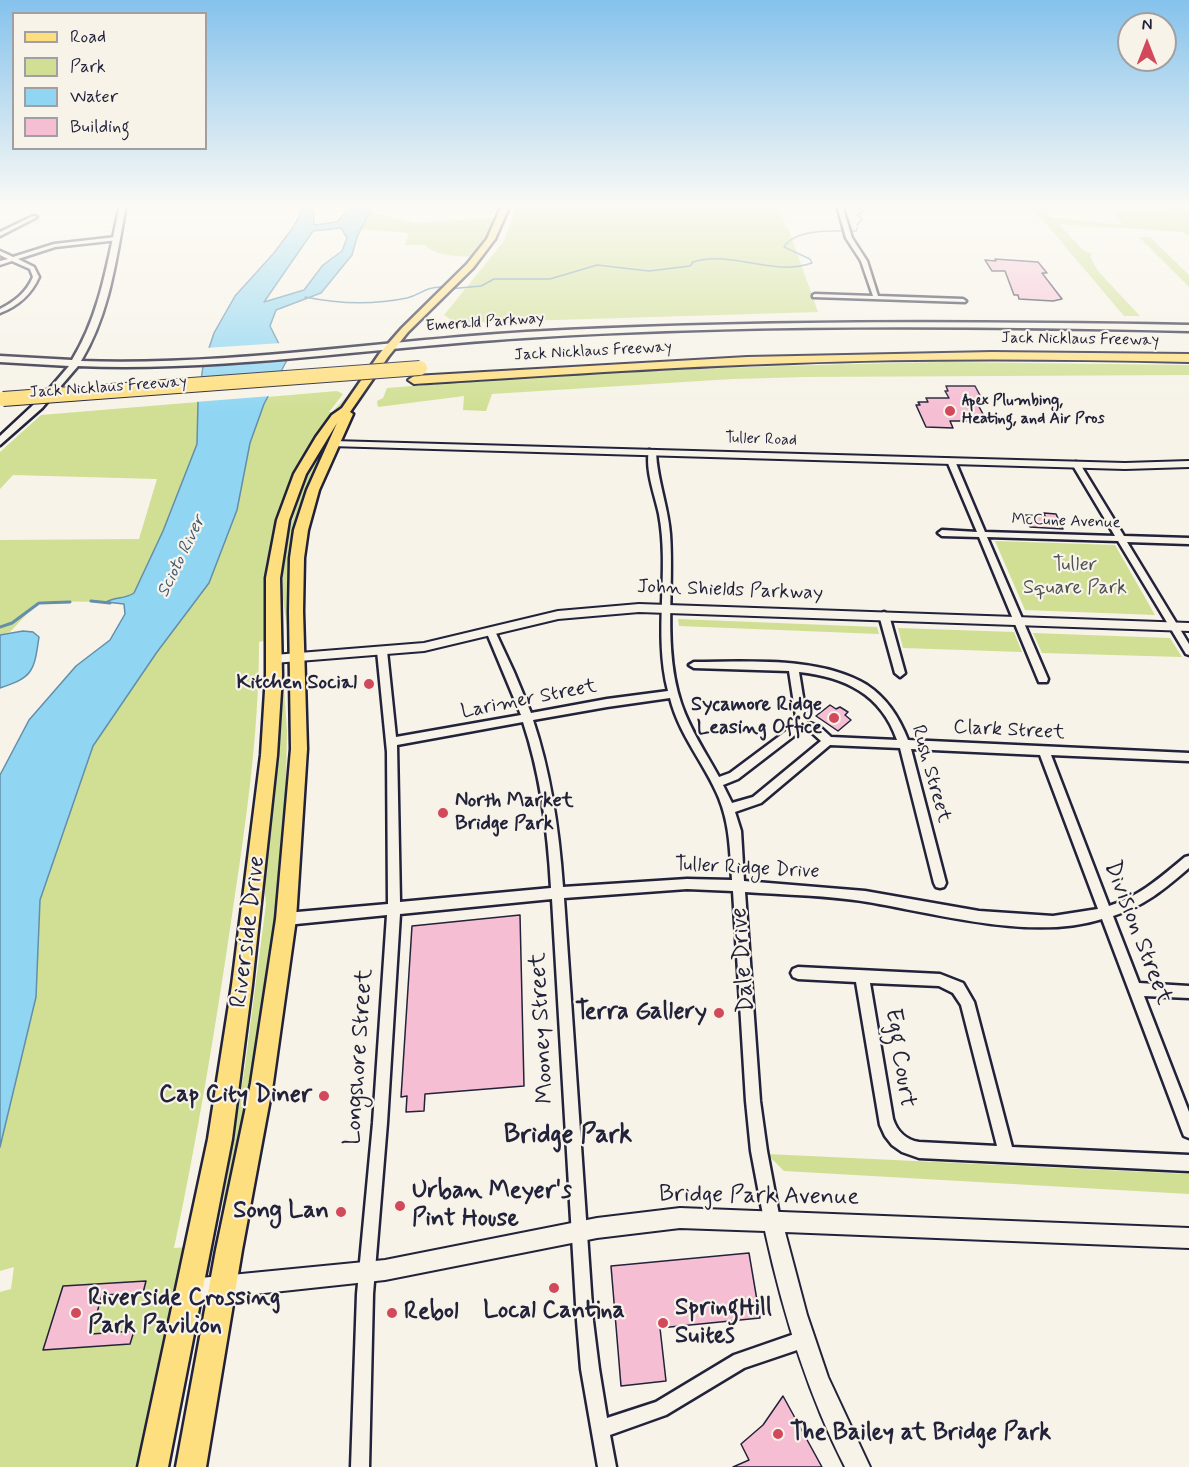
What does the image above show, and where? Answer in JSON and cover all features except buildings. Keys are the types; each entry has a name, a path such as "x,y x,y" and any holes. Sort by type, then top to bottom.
{"highway":[{"name":"Jack Nicklaus Freeway","path":"1,404 417,374 618,356 799,348 949,345 1189,348"},
{"name":"Jack Nicklaus Freeway","path":"417,374 794,359 956,356 1189,358"}],"main road":[{"path":"0,442 47,398 77,360 88,342 106,294 110,273"},
{"name":"Riverside Drive","path":"153,1467 220,1139 250,929 269,755 274,659 273,578 283,520 308,458 336,417 346,410 395,342 462,273"},
{"name":"Emerald Parkway","path":"0,359 117,360 395,342 797,324 975,323 1189,326"},
{"name":"Emerald Parkway","path":"0,353 77,360"},
{"name":"Riverside Drive","path":"191,1467 262,1083 286,919 299,749 296,586 302,530 313,490 348,416 346,410"}],"street":[{"path":"0,311 22,298 32,288 36,277 35,273"},
{"path":"868,273 876,298"},
{"path":"815,296 963,301"},
{"name":"Tuller Road","path":"333,444 1145,466 1189,464"},
{"name":"Dale Drive","path":"652,452 654,474 665,518 668,656 673,694 686,727 718,782 729,808 735,831 755,1128 772,1220 803,1340 835,1426 858,1467"},
{"path":"951,461 1043,679"},
{"path":"1076,464 1189,652"},
{"name":"McCune Avenue","path":"942,533 1189,542"},
{"name":"John Shields Parkway","path":"274,659 434,645 580,612 667,608 1189,627"},
{"path":"884,615 900,673"},
{"name":"Mooney Street","path":"491,631 527,719 542,771 559,892 586,1331 607,1467"},
{"name":"Longshore Street","path":"360,1467 360,1387 366,1272 382,1094 393,909 392,742 382,651"},
{"name":"Rush Street","path":"694,665 794,669 830,674 864,689 892,715 906,744 940,883"},
{"path":"794,669 802,724"},
{"name":"Larimer Street","path":"392,742 607,703 673,694"},
{"path":"729,808 757,800 828,741 815,729 802,724"},
{"path":"718,782 734,776 802,724"},
{"name":"Clark Street","path":"828,741 1189,756"},
{"name":"Division Street","path":"1044,750 1189,1131"},
{"name":"Tuller Ridge Drive","path":"286,919 559,892 667,885 739,886 865,896 979,917 1016,921 1063,921 1106,913 1144,897 1189,861"},
{"name":"Egg Court","path":"798,973 940,980 951,983 961,991 967,1002 1006,1155"},
{"name":"Egg Court","path":"862,977 886,1119 894,1137 905,1146 914,1150 1189,1163"},
{"path":"1135,989 1189,992"},
{"name":"Bridge Park Avenue","path":"190,1290 366,1272 628,1223 680,1218 1189,1238"},
{"path":"600,1429 660,1409 740,1361 803,1340"}],"green space":[{"path":"478,273 804,273 818,312 456,323 444,315"},
{"path":"1088,273 1100,273 1140,316 1124,316"},
{"path":"1175,273 1189,275 1189,287"},
{"path":"945,362 1189,365 1189,375 732,379 492,394 486,411 463,410 464,396 378,407 377,401 383,398 387,388 526,377"},
{"path":"337,391 343,394 329,412 332,412 348,395 320,434 297,472 287,493 274,537 268,581 267,640 259,642 254,747 241,852 219,1004 174,1248 189,1247 141,1467 0,1467 0,1292 11,1289 14,1267 0,1271 0,1147 36,997 40,900 93,746 157,652 209,583 250,443 267,397"},
{"path":"198,402 197,444 163,531 134,593 106,602 39,601 10,632 0,635 0,540 139,539 157,479 13,475 0,489 0,452 41,415"},
{"path":"337,425 325,448 309,497 292,626 287,627 282,592 288,534 303,478"},
{"name":"Tuller Square Park","path":"995,541 1115,545 1155,615 1025,610"},
{"path":"678,619 877,627 879,634 679,626"},
{"path":"898,628 1014,632 1022,652 903,648"},
{"path":"1033,633 1170,638 1182,657 1042,653"},
{"path":"284,687 287,731 286,784 279,873 282,899 278,940 228,1213 221,1214 245,1066 266,904 263,874 279,688"},
{"path":"767,1154 1189,1174 1189,1194 784,1171"}],"water":[{"name":"Scioto River","path":"255,273 284,273 264,302 304,290 317,273 337,273 321,293 276,310 270,326 287,360 264,404 250,443 237,510 209,583 157,652 93,746 40,900 36,997 0,1147 0,775 29,720 76,666 110,640 125,614 124,604 106,602 134,593 163,531 197,444 198,402 203,366 214,333 235,296"},
{"path":"23,631 33,632 39,637 33,666 26,676 0,688 0,635"}],"pier":[{"path":"282,343 289,358 200,364 205,348"},
{"path":"277,386 271,396 195,402 196,392"}],"waterway":[{"path":"449,289 481,286 494,279 550,279 569,273"},
{"path":"305,297 369,303 407,298 427,289 442,287"},
{"path":"91,601 110,603"},
{"path":"0,627 12,623 39,603 70,602"}],"place":[{"name":"Apex Plumbing, Heating, and Air Pros","path":"950,411"},
{"name":"Kitchen Social","path":"369,684"},
{"name":"Sycamore Ridge Leasing Office","path":"834,718"},
{"name":"North Market Bridge Park","path":"443,813"},
{"name":"Terra Gallery","path":"719,1013"},
{"name":"Cap City Diner","path":"324,1096"},
{"name":"Urban Meyer's Pint House","path":"400,1206"},
{"name":"Song Lan","path":"341,1212"},
{"name":"Local Cantina","path":"554,1288"},
{"name":"Riverside Crossing Park Pavilion","path":"76,1313"},
{"name":"Rebol","path":"392,1313"},
{"name":"SpringHill Suites","path":"663,1323"},
{"name":"The Bailey at Bridge Park","path":"778,1434"}],"district":[{"name":"Bridge Park","path":"568,1137"}]}
